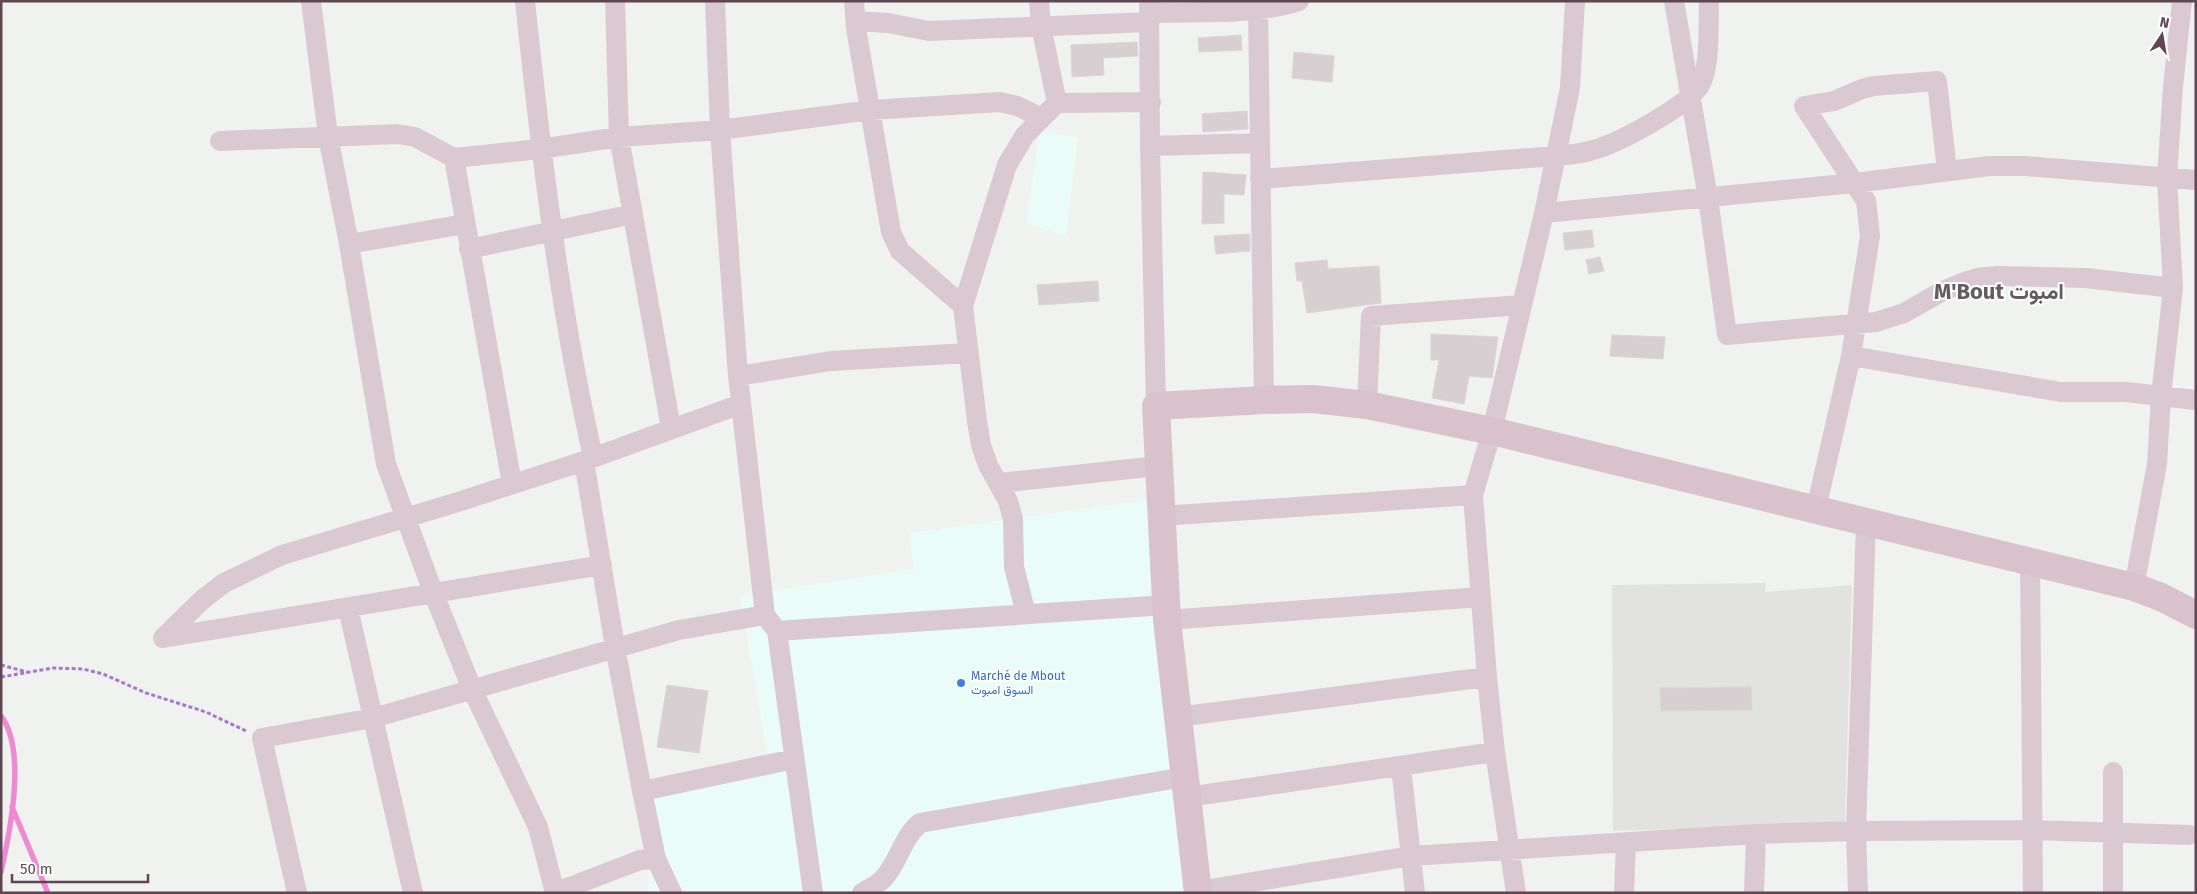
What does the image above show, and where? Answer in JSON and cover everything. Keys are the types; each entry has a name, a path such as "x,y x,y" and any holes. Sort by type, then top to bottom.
{"main road":[{"path":"1198,892 1177,717 1167,613 1156,406 1313,399 1367,405 1492,431 2134,586 2196,615"}],"street":[{"path":"311,1 328,136 349,244 382,444 389,472 433,592 472,689 538,827 563,891 640,860 656,859"},
{"path":"525,1 540,149 589,459 602,565 615,647 656,859 672,893"},
{"path":"615,1 619,137 671,428"},
{"path":"716,1 720,130 741,404 765,615 777,631 813,893"},
{"path":"1039,1 1041,26 1057,103"},
{"path":"963,306 900,251 891,232 855,11 888,23 929,31 1041,26 1149,12 1258,9 1282,6 1299,1"},
{"path":"1516,893 1487,677 1473,495 1492,431 1544,213 1570,88 1575,1"},
{"path":"1674,1 1708,198 1726,335 1856,324 1891,318 1962,283 1977,278 1997,276 2086,278 2173,288"},
{"path":"1260,179 1555,156 1594,150 1667,115 1691,96 1701,84 1707,60 1709,1"},
{"path":"2134,586 2156,473 2161,396 2173,288 2167,178 2173,87 2182,1"},
{"path":"1258,9 1264,400"},
{"path":"1149,12 1156,406"},
{"path":"1816,509 1851,356 1870,236 1866,201 1804,106 1834,101 1874,86 1936,81 1947,171"},
{"path":"220,141 398,134 415,137 454,158 540,149 619,137 720,130 870,110 1000,102 1017,106 1042,118"},
{"path":"1026,614 1014,567 1012,519 1008,501 988,465 981,444 963,306 1007,165 1025,135 1057,103 1151,102"},
{"path":"1150,146 1260,142"},
{"path":"454,158 512,484"},
{"path":"1544,213 1855,183 1989,166 2025,166 2196,180"},
{"path":"469,249 633,214"},
{"path":"349,244 466,224"},
{"path":"1367,405 1371,316 1522,305"},
{"path":"738,376 831,361 968,352"},
{"path":"1851,356 2061,392 2126,392 2196,400"},
{"path":"602,565 163,638 202,600 224,583 282,555 406,518 589,459 741,404"},
{"path":"999,483 1158,466"},
{"path":"1161,516 1473,495"},
{"path":"1858,893 1856,831 1866,521"},
{"path":"2030,561 2033,893"},
{"path":"777,631 1026,614 1167,613 1481,597"},
{"path":"348,608 413,893"},
{"path":"296,893 262,738 373,718 679,630 765,615"},
{"path":"1177,717 1487,677"},
{"path":"862,893 882,880 899,856 910,832 920,823 1185,787 1401,767 1496,752"},
{"path":"642,791 794,759"},
{"path":"1401,767 1415,893"},
{"path":"2113,772 2113,893"},
{"path":"1198,892 1412,856 1756,834 1856,831 2032,830 2188,835"},
{"path":"1754,893 1756,834"},
{"path":"1624,893 1626,842"}],"path":[{"path":"1,665 29,673"},
{"path":"1,677 53,668 83,670 103,674 146,692 206,712 262,738"}],"shaded area":[{"path":"1040,132 1078,137 1066,236 1026,223"},
{"name":"Marché de Mbout السوق امبوت","path":"1148,500 1189,893 648,893 651,796 770,770 740,596 914,569 909,533"},
{"path":"1766,583 1765,592 1852,585 1845,824 1613,831 1612,585"}],"building":[{"path":"1241,35 1242,50 1199,52 1198,38"},
{"path":"1137,42 1138,56 1103,58 1104,75 1072,77 1071,45"},
{"path":"1294,52 1334,56 1332,82 1292,78"},
{"path":"1247,111 1248,129 1203,132 1202,114"},
{"path":"1203,172 1246,175 1244,195 1224,194 1224,223 1202,224"},
{"path":"1592,230 1594,247 1565,250 1563,233"},
{"path":"1250,234 1250,251 1216,254 1214,236"},
{"path":"1600,257 1604,271 1589,274 1586,260"},
{"path":"1327,260 1328,269 1379,266 1381,303 1307,313 1302,281 1297,281 1295,263"},
{"path":"1098,281 1099,301 1039,305 1037,285"},
{"path":"1431,334 1498,337 1492,378 1469,376 1464,404 1432,398 1439,360 1431,360"},
{"path":"1612,335 1665,337 1663,359 1610,356"},
{"path":"667,685 708,691 699,753 657,747"},
{"path":"1751,687 1752,710 1661,711 1660,688"}],"waterway":[{"path":"1,716 9,731 15,770 12,814 1,872"},
{"path":"12,807 48,893"}],"place":[{"name":"Marché de Mbout السوق امبوت","path":"961,683"}],"district":[{"name":"M'Bout امبوت","path":"1999,291"}]}
